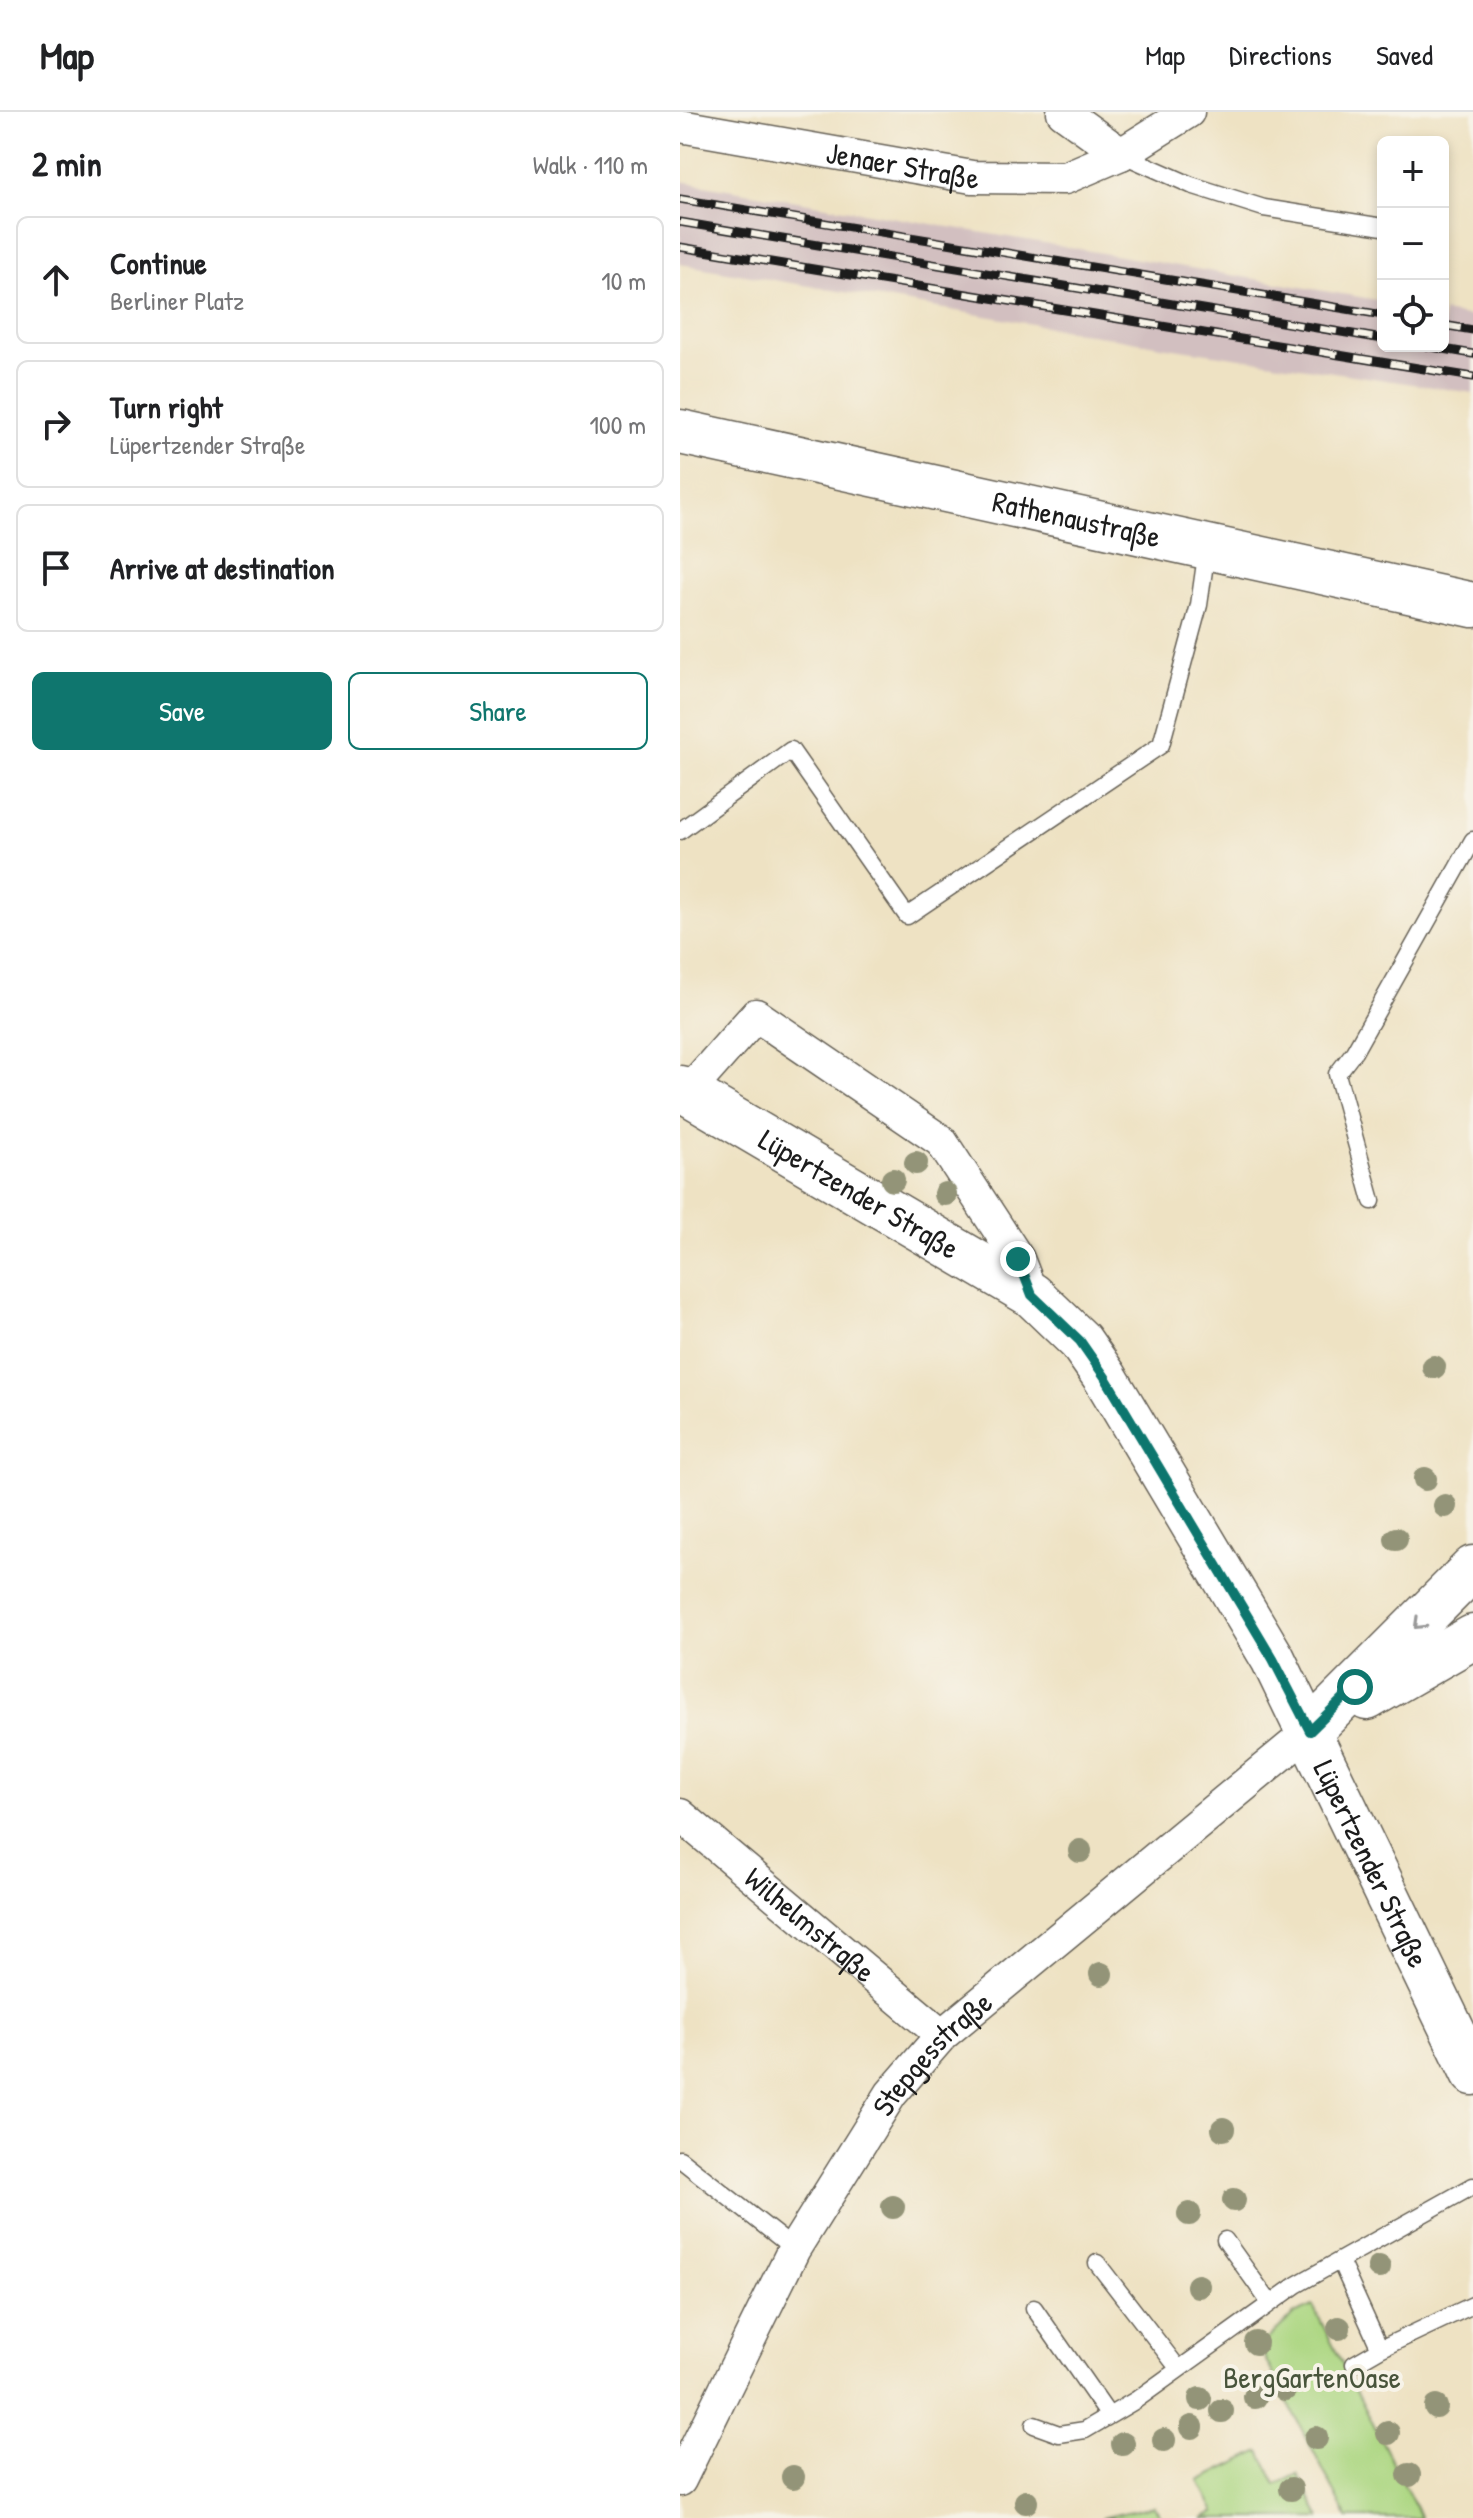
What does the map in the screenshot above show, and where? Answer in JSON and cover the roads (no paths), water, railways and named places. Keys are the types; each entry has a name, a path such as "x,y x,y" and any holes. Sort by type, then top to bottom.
{"street":[{"path":"1063,112 1121,154"},
{"name":"Jenaer Straße","path":"680,126 972,177 1065,178 1121,154 1188,112"},
{"name":"Rathenaustraße","path":"680,432 1473,605"},
{"name":"Lüpertzender Straße","path":"1032,1295 1018,1259 941,1141 756,1015 683,1091 1032,1295 1080,1341 1105,1377 1273,1659 1473,2073"},
{"path":"1310,1731 1473,1568"},
{"path":"1310,1731 1473,1637"},
{"name":"Stepgesstraße","path":"680,2480 794,2249 891,2094 942,2035 1310,1731"},
{"name":"Wilhelmstraße","path":"680,1815 942,2035"}],"lane":[{"path":"1121,154 1191,185 1264,208 1377,226"},
{"path":"680,831 791,750 907,916 1112,786 1161,745 1199,605 1208,545"},
{"path":"1372,1201 1337,1074 1354,1052 1473,840"},
{"path":"680,2159 794,2249"},
{"path":"1034,2425 1059,2434 1085,2430 1270,2303 1473,2186"},
{"path":"1225,2240 1270,2303"},
{"path":"1340,2261 1380,2349"},
{"path":"1097,2263 1178,2368"},
{"path":"1354,2364 1473,2305"},
{"path":"1034,2308 1109,2416"}],"railway":[{"path":"680,199 1377,314"},
{"path":"680,222 1377,338"},
{"path":"680,247 1473,377"},
{"path":"1449,326 1473,330"},
{"path":"1449,350 1473,354"}],"park label":[{"name":"BergGartenOase","path":"1312,2377"}]}
